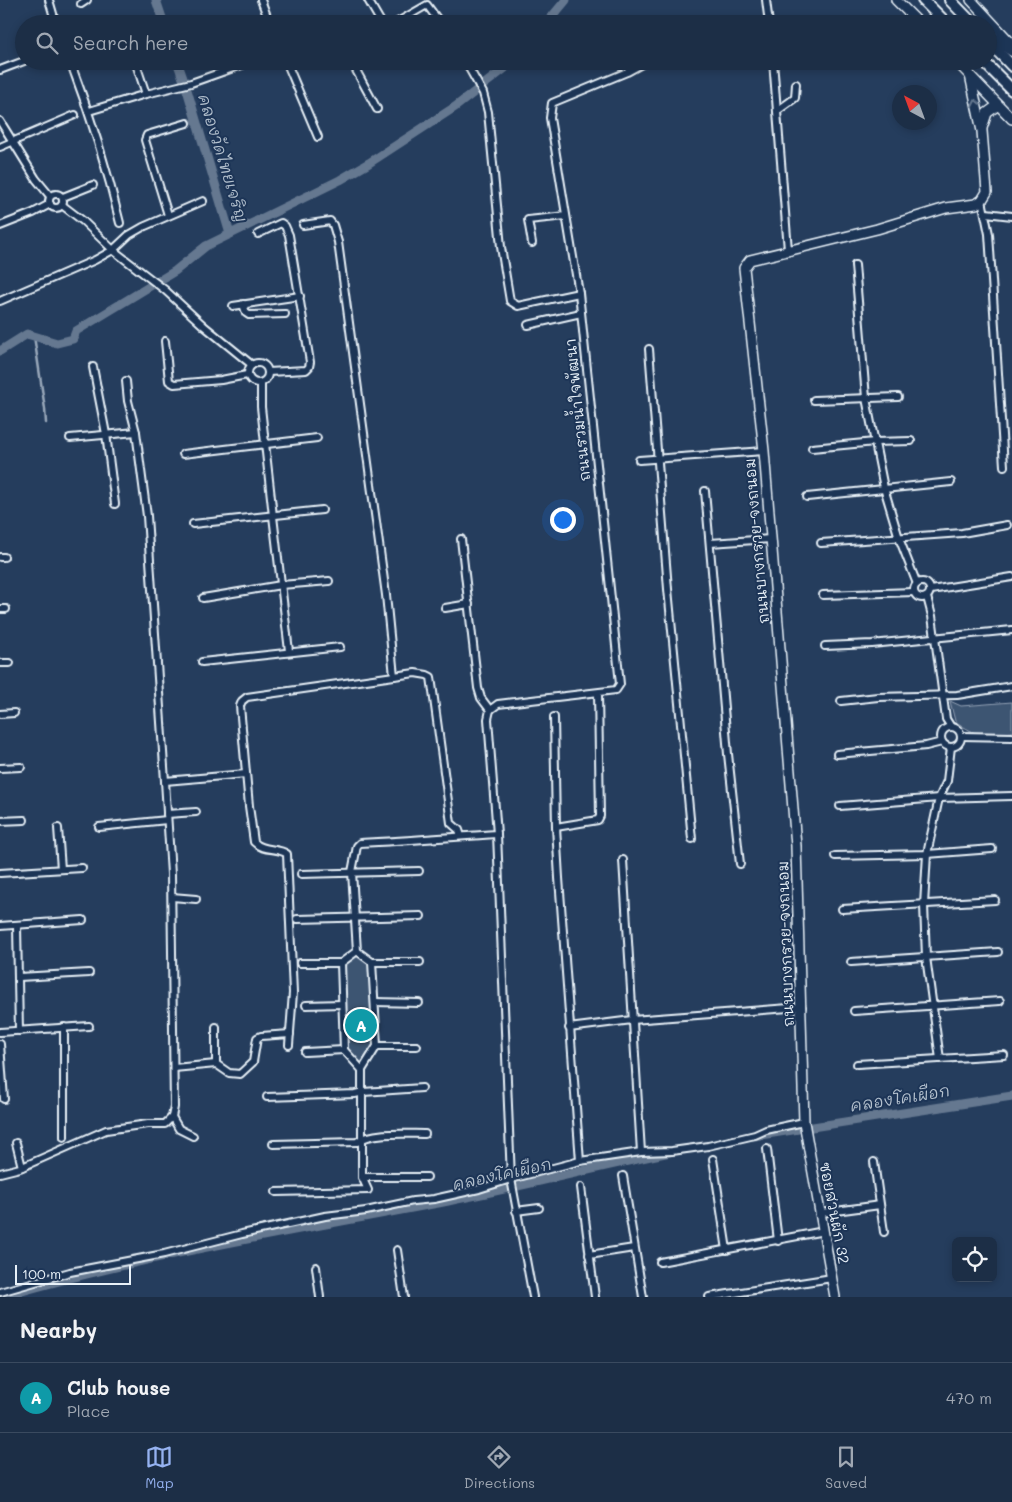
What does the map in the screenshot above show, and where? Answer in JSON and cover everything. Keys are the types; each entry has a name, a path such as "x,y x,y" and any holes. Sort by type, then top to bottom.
{"main road":[{"path":"923,0 938,15"},
{"path":"950,0 964,15"},
{"path":"997,41 1012,52"},
{"path":"997,50 1012,66"},
{"path":"993,70 1012,90"}],"street":[{"path":"49,0 53,15"},
{"path":"261,0 267,15"},
{"path":"368,0 377,15"},
{"path":"766,0 768,15"},
{"path":"896,0 911,15"},
{"path":"971,0 985,15"},
{"path":"410,15 427,5 434,15"},
{"path":"997,28 1012,44"},
{"path":"0,70 15,64"},
{"path":"73,70 109,174 120,223"},
{"path":"138,70 146,94"},
{"path":"89,111 181,86 228,70"},
{"path":"290,70 318,137"},
{"path":"355,70 377,109"},
{"path":"471,70 484,93 488,112 509,298 513,304 518,306 579,293"},
{"name":"ถนนรวมน้ำใจพัฒนา","path":"490,710 498,704 616,690 620,684 579,293 550,118 552,103 631,70"},
{"path":"774,70 788,250"},
{"path":"965,70 1012,119"},
{"path":"970,75 982,131 987,192 982,200 986,213 990,247 1004,466"},
{"path":"777,111 795,98 796,84"},
{"path":"982,131 987,113 998,105"},
{"path":"0,148 75,115"},
{"path":"0,122 55,208 63,201 93,185"},
{"path":"168,215 145,137 187,123"},
{"path":"0,226 32,213 57,193 113,250 150,277 252,366"},
{"name":"ถนนบางกรวย-จงถนอม","path":"804,1127 796,846 764,451 744,268 750,260 878,229 946,208 976,204 982,200"},
{"path":"0,301 77,268 113,250 129,235 143,226 203,201"},
{"path":"986,213 1012,216"},
{"path":"532,243 528,220 566,216"},
{"path":"303,225 330,221 338,242 385,586 394,676"},
{"path":"258,234 281,223 285,226 289,235 310,362 306,370 268,372"},
{"path":"855,265 866,398 884,488 899,538 917,584 914,592"},
{"path":"233,306 300,296"},
{"path":"242,304 249,315 285,314"},
{"path":"528,325 581,313"},
{"path":"165,341 169,381 174,384 222,380 247,375 252,366 262,364 268,372 267,378 261,383 252,382 247,375"},
{"path":"650,349 677,690 692,839"},
{"path":"93,367 106,434 115,504"},
{"path":"0,1173 22,1167 106,1130 148,1124 165,1124 172,1117 174,1107 172,897 165,781 148,531 136,432 128,401 126,381"},
{"path":"261,383 261,407 272,516 289,651"},
{"path":"814,400 898,397"},
{"path":"70,438 136,432"},
{"path":"183,454 317,438"},
{"path":"812,448 875,442 911,441"},
{"path":"639,460 764,451"},
{"path":"807,498 952,482"},
{"path":"705,491 728,754 740,864"},
{"path":"193,524 322,510"},
{"path":"821,543 962,533 1007,525"},
{"path":"461,539 478,688 481,698 490,710 488,719 497,834 512,1181 533,1297"},
{"path":"710,543 771,539"},
{"path":"931,590 1012,577"},
{"path":"203,598 281,585 329,581"},
{"path":"917,584 926,583 931,590"},
{"path":"931,590 927,597 932,616 946,719 951,727 959,730 962,736"},
{"path":"823,596 914,592"},
{"path":"914,592 918,597 927,597"},
{"path":"445,608 469,604"},
{"path":"825,646 872,644 1012,630"},
{"path":"202,662 340,646"},
{"path":"0,663 10,663"},
{"path":"290,1045 293,993 287,854 282,851 262,848 254,842 240,706 242,701 247,697 415,673 432,678 451,823 459,830 461,836"},
{"path":"841,701 878,697 943,696 1012,686"},
{"path":"556,828 598,820 600,816 598,693"},
{"path":"0,714 14,713"},
{"path":"554,718 556,828 580,1161"},
{"path":"942,742 942,732 951,727"},
{"path":"962,736 1012,737"},
{"path":"950,748 957,746 962,736"},
{"path":"942,742 950,748"},
{"path":"837,754 926,746 942,742"},
{"path":"940,1059 926,957 924,905 927,854 939,798 947,781 950,748"},
{"path":"0,768 21,767"},
{"path":"165,781 246,774"},
{"path":"840,806 939,798 1012,796"},
{"path":"99,827 196,812"},
{"path":"0,821 24,820"},
{"path":"58,828 61,869"},
{"path":"357,951 352,872 356,849 360,843 418,841 497,834"},
{"path":"835,856 927,854 992,849"},
{"path":"623,860 641,1152"},
{"path":"0,873 82,868"},
{"path":"300,874 419,871"},
{"path":"172,897 196,899"},
{"path":"842,909 995,900"},
{"path":"297,919 421,916"},
{"path":"0,926 83,920"},
{"path":"17,926 19,1031"},
{"path":"357,951 372,962 420,962"},
{"path":"300,963 340,963 357,951"},
{"path":"851,962 998,952"},
{"path":"276,1192 368,1190 362,1177 362,1070 377,1046 372,962"},
{"path":"340,963 344,1050 362,1070"},
{"path":"19,976 89,973"},
{"path":"854,1011 1000,1001"},
{"path":"375,1002 419,1003"},
{"path":"306,1005 342,1004"},
{"path":"569,1028 632,1020 802,1007"},
{"path":"0,1032 89,1026"},
{"path":"64,1027 64,1137"},
{"path":"216,1027 216,1064"},
{"path":"174,1068 216,1064 229,1073 240,1074 253,1062 258,1038 261,1036 290,1034"},
{"path":"0,1044 4,1099"},
{"path":"377,1046 417,1046"},
{"path":"305,1052 344,1050"},
{"path":"857,1064 1004,1055"},
{"path":"267,1097 355,1094 422,1088"},
{"path":"172,1117 179,1129 193,1136"},
{"path":"0,1292 86,1268 150,1257 325,1216 366,1211 479,1189 580,1161 641,1152 672,1151 708,1146 755,1135 766,1130 804,1127"},
{"name":"ซอยสวนผัก 32","path":"804,1127 835,1297"},
{"path":"273,1144 358,1142 362,1138 378,1135 425,1134"},
{"path":"16,1143 22,1167"},
{"path":"767,1150 778,1241"},
{"path":"713,1159 727,1250"},
{"path":"874,1162 884,1232"},
{"path":"623,1176 643,1297"},
{"path":"362,1177 427,1178"},
{"path":"581,1187 595,1297"},
{"path":"821,1213 880,1205"},
{"path":"516,1211 539,1208"},
{"path":"660,1262 824,1232"},
{"path":"589,1255 634,1248"},
{"path":"397,1250 404,1297"},
{"path":"316,1267 320,1297"},
{"path":"709,1297 832,1278"}],"shaded area":[{"path":"950,701 961,706 1012,702 1012,732 988,735 970,730 955,721"},
{"path":"357,951 372,962 377,1046 362,1070 344,1050 341,963"}],"waterway":[{"name":"คลองวัดไทยเจริญ","path":"156,0 161,15"},
{"path":"554,15 566,0"},
{"name":"คลองวัดไทยเจริญ","path":"180,70 230,234"},
{"path":"0,351 27,334 57,343 73,339 76,331 175,271 206,246 340,180 369,163 455,107 503,70"},
{"path":"34,336 46,423"},
{"name":"คลองโคเผือก","path":"754,1136 1012,1096"},
{"name":"คลองโคเผือก","path":"1,1297 167,1255 448,1201 670,1152"}],"place":[{"name":"Club house","path":"361,1025"}]}
